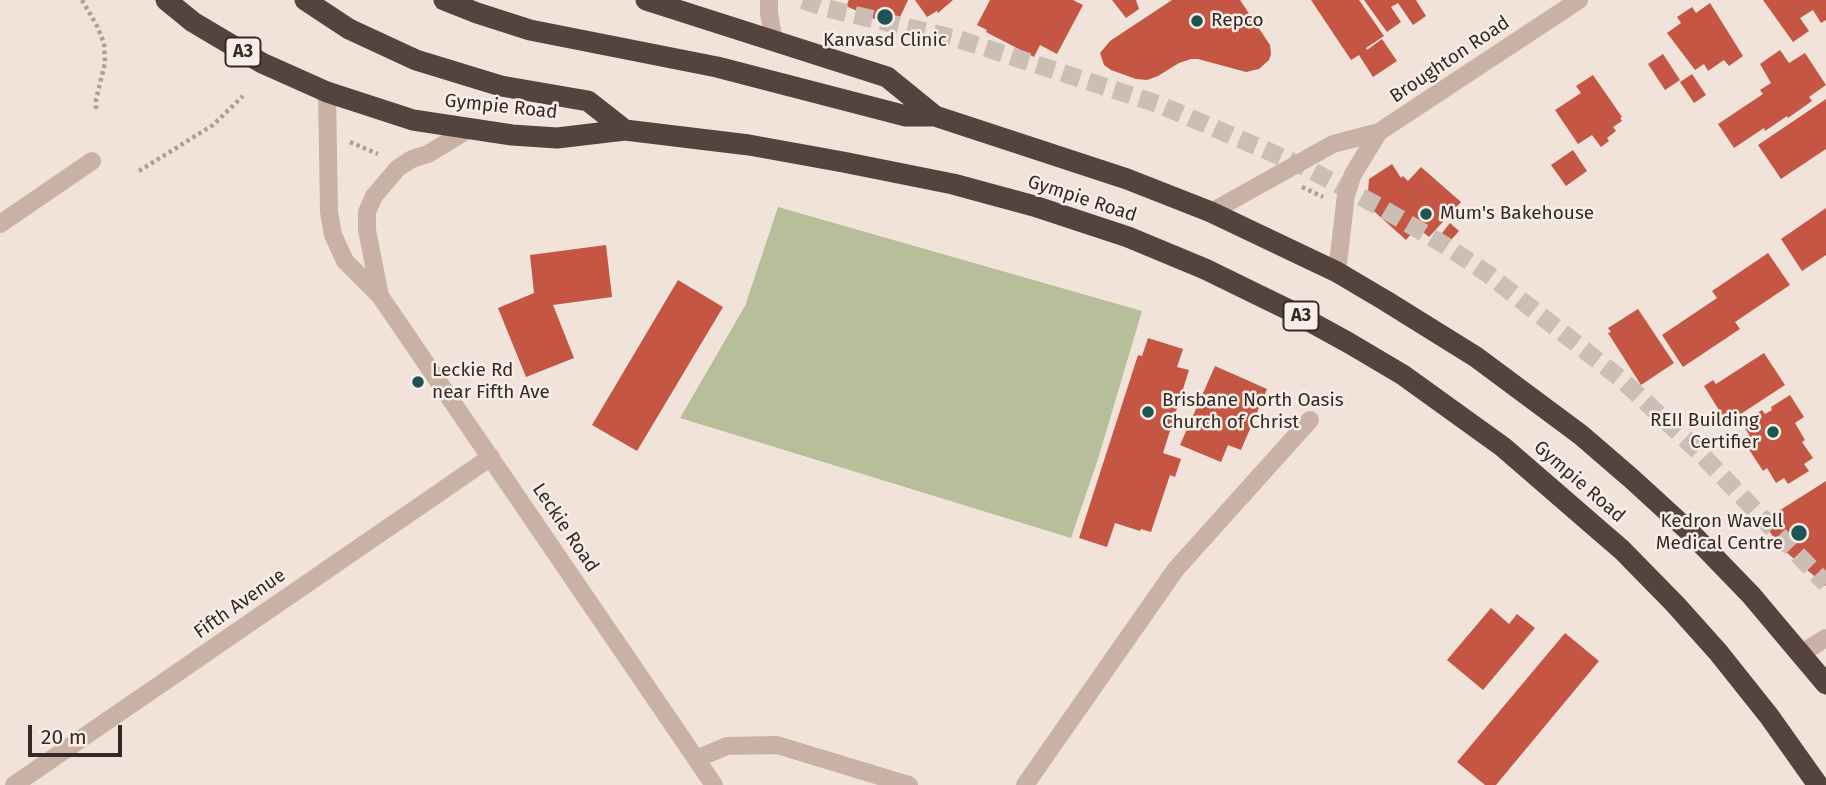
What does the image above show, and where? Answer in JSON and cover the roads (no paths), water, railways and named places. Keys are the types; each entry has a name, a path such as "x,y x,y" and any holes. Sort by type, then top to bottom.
{"highway":[{"name":"Gympie Road","path":"166,0 193,22 262,63 327,92 413,120 557,138 625,130 749,145 953,184 1034,206 1128,237 1205,269 1289,310 1403,375 1503,447 1613,542 1675,604 1769,716 1818,785"},
{"path":"305,0 349,29 416,60 501,86 588,101 625,130"},
{"path":"444,0 530,30 717,66 906,116 935,116"},
{"name":"Gympie Road","path":"646,0 690,6 774,41 887,77 935,116 1128,179 1211,212 1337,272 1476,357 1581,435 1691,533 1802,653 1826,684"}],"street":[{"path":"769,0 774,41"},
{"name":"Broughton Road","path":"1211,212 1333,144 1379,132 1578,0"},
{"name":"Leckie Road","path":"327,92 329,212 333,235 345,261 380,296 714,785"},
{"name":"Leckie Road","path":"380,296 367,230 367,212 374,196 398,168 412,159 428,154 469,129"},
{"name":"Broughton Road","path":"1337,272 1346,195 1353,174 1379,132"},
{"path":"0,224 92,162"},
{"path":"1025,785 1176,569 1310,420"},
{"name":"Fifth Avenue","path":"14,785 491,457"},
{"path":"1802,653 1826,638"},
{"path":"696,759 727,746 777,745 909,785"}],"tunnel":[{"path":"803,0 825,8 958,39 1158,104 1305,167 1380,207 1488,274 1621,379 1698,451 1826,584"}],"place":[{"name":"Kanvasd Clinic","path":"885,17"},
{"name":"Repco","path":"1197,21"},
{"name":"Mum's Bakehouse","path":"1426,214"},
{"name":"Leckie Rd near Fifth Ave","path":"418,382"},
{"name":"Brisbane North Oasis Church of Christ","path":"1148,412"},
{"name":"REII Building Certifier","path":"1773,432"},
{"name":"Kedron Wavell Medical Centre","path":"1799,533"}]}
